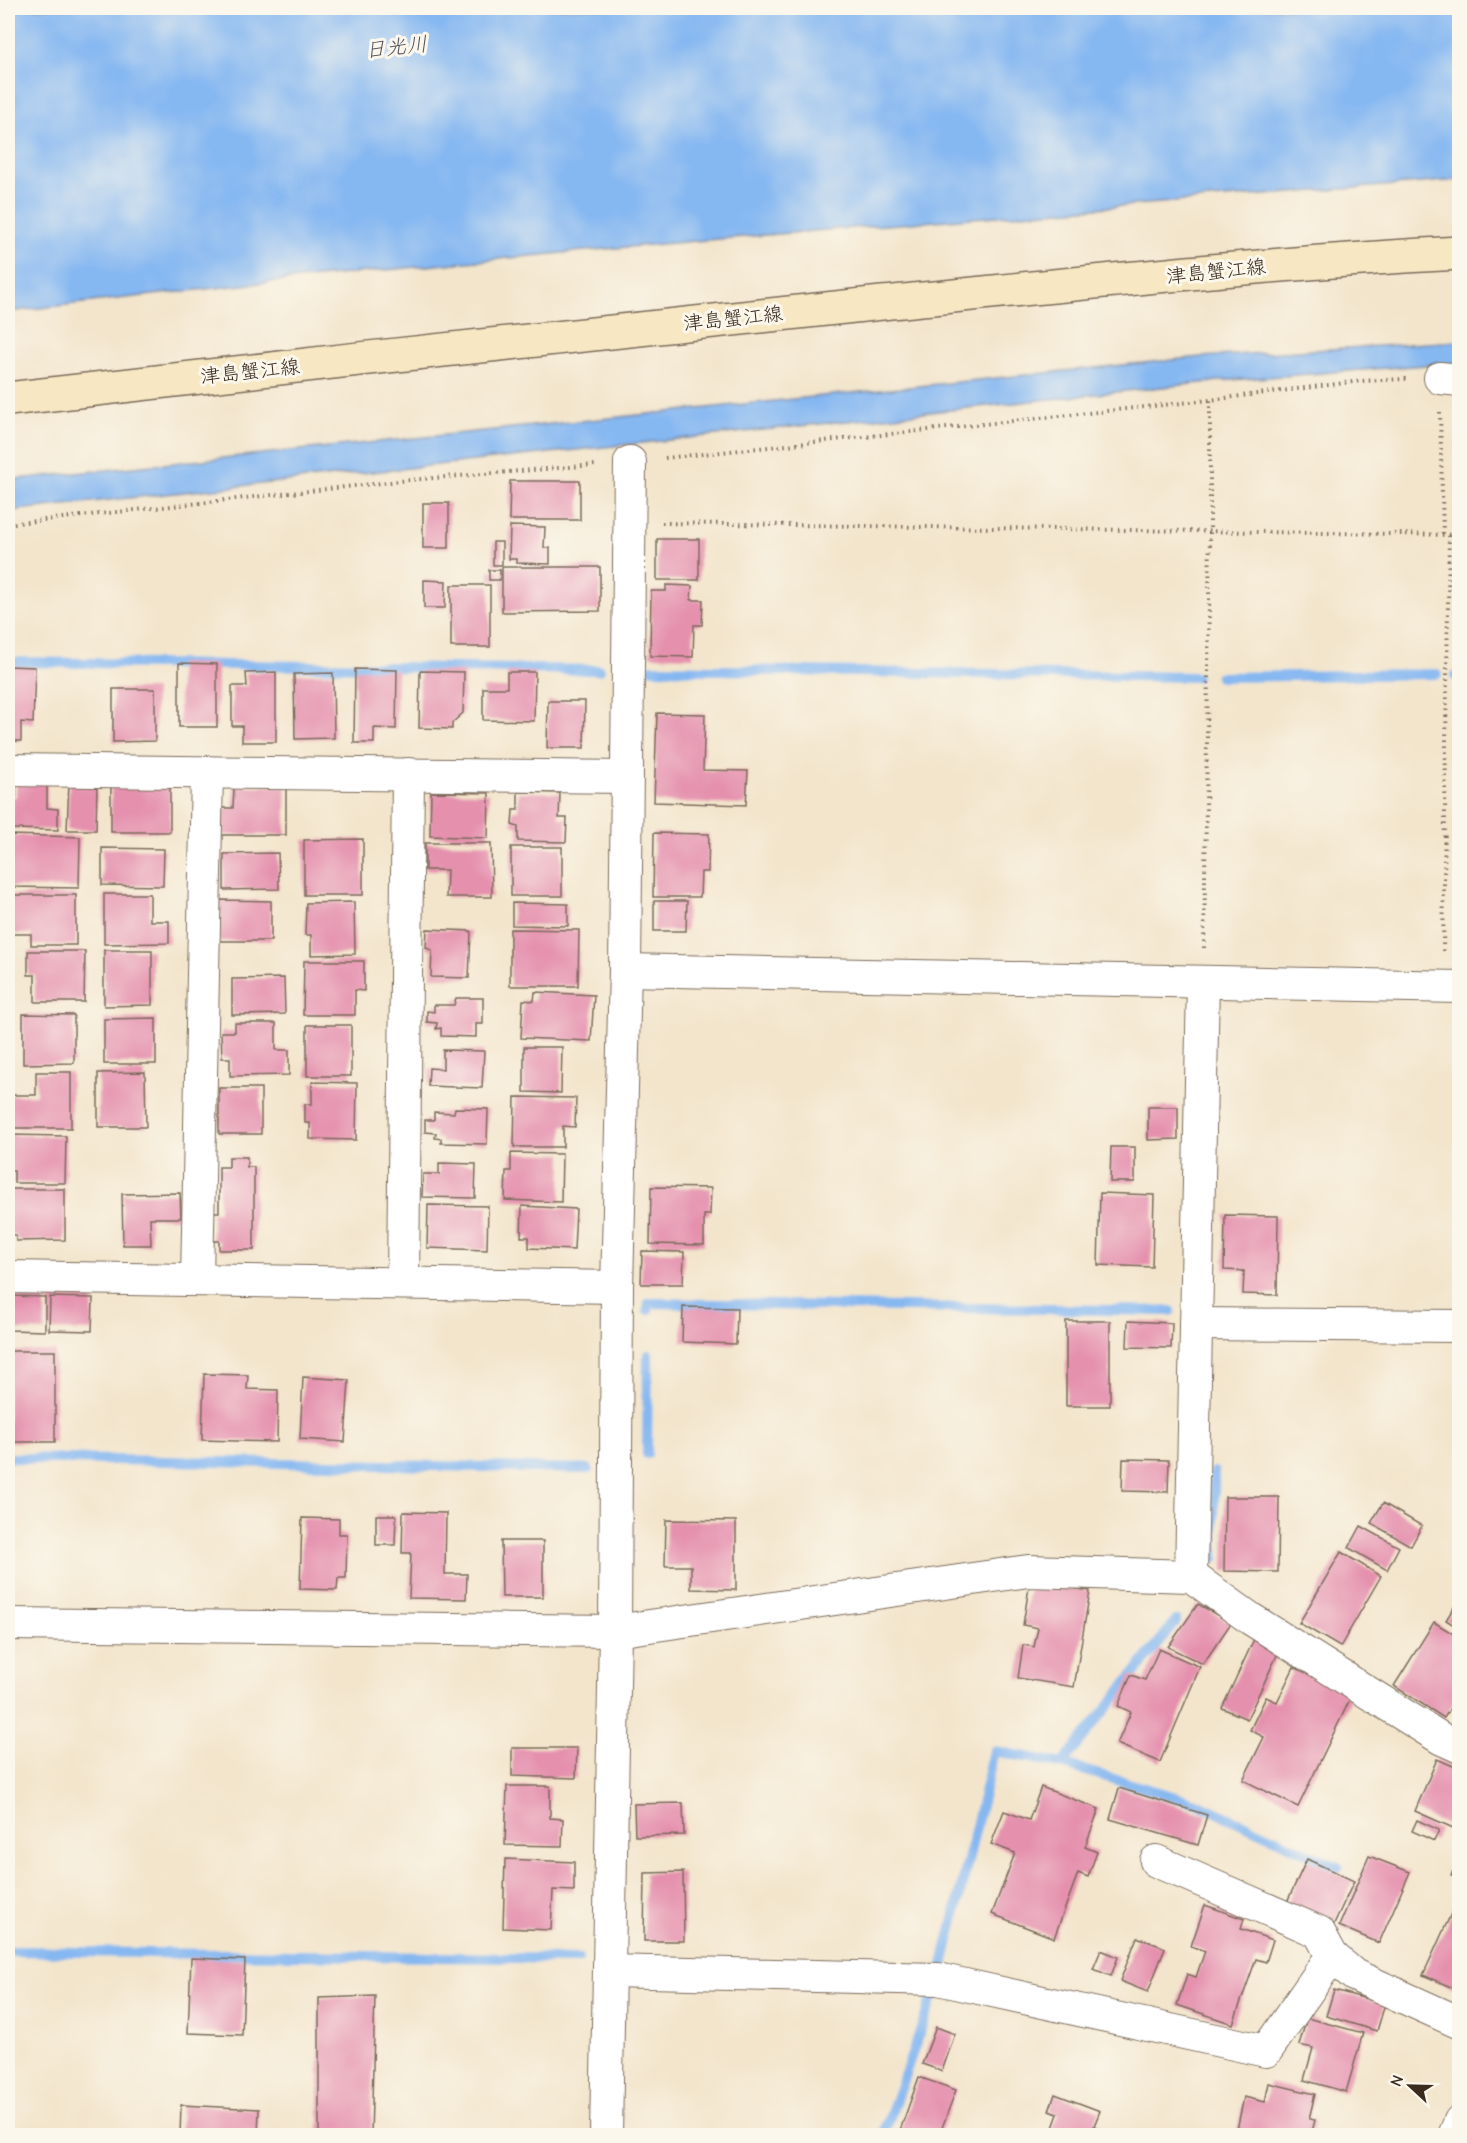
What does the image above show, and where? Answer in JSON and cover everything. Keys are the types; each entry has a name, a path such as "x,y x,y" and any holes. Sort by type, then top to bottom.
{"main road":[{"name":"津島蟹江線","path":"8,399 574,335 893,302 1330,260 1460,253"}],"street":[{"path":"606,2136 615,1630 617,1287 625,970 630,462"},
{"path":"8,770 626,777"},
{"path":"197,1280 207,772"},
{"path":"403,1283 408,774"},
{"path":"625,970 1451,986"},
{"path":"1191,1576 1203,982"},
{"path":"8,1277 617,1287"},
{"path":"1196,1324 1460,1326"},
{"path":"8,1624 615,1630 1028,1571 1191,1576 1251,1619 1442,1739 1460,1747"},
{"path":"1156,1861 1319,1932 1332,1956 1354,1975 1460,2023"},
{"path":"609,1971 938,1979 1266,2051 1332,1956"},
{"path":"1454,2136 1460,2121"}],"path":[{"path":"8,524 409,480 630,462 1210,400 1361,381 1450,379 1443,535"},
{"path":"1203,982 1210,400"},
{"path":"630,523 1460,535"},
{"path":"1449,535 1451,986"}],"water":[{"name":"日光川","path":"8,8 1459,8 1459,180 914,222 551,254 8,312"},
{"path":"1459,341 1459,366 1439,364 1219,381 8,511 8,480 1201,357"}],"building":[{"path":"510,481 580,481 580,520 509,520"},
{"path":"423,503 449,503 449,548 423,548"},
{"path":"510,526 545,527 544,548 550,548 550,564 517,563 516,559 509,559"},
{"path":"657,539 699,539 699,580 657,580"},
{"path":"493,542 502,542 502,565 493,565"},
{"path":"502,567 600,567 600,611 502,612"},
{"path":"489,570 500,570 500,580 489,580"},
{"path":"424,580 446,581 445,608 424,608"},
{"path":"451,585 490,585 490,647 451,647"},
{"path":"666,585 692,586 691,600 703,600 702,625 694,625 693,657 650,656 651,591 666,591"},
{"path":"179,663 217,664 217,727 179,727"},
{"path":"8,666 35,667 33,723 21,722 21,741 8,741"},
{"path":"355,669 397,670 396,729 374,728 374,743 354,743"},
{"path":"420,671 464,672 463,713 452,723 452,729 419,728"},
{"path":"276,672 276,742 242,742 242,726 232,726 232,686 247,686 246,673"},
{"path":"507,672 535,672 534,721 483,720 483,688 507,688"},
{"path":"333,673 334,738 295,739 294,674"},
{"path":"113,689 155,689 155,741 113,742"},
{"path":"548,701 585,701 584,748 547,748"},
{"path":"657,713 705,714 703,770 748,771 746,805 654,802"},
{"path":"16,782 47,783 47,808 58,809 58,830 11,829 12,797 16,797"},
{"path":"69,782 97,782 96,830 67,830"},
{"path":"234,786 286,786 286,835 220,835 220,808 233,808"},
{"path":"111,787 170,787 170,832 111,832"},
{"path":"431,792 489,793 488,838 430,836"},
{"path":"518,792 560,793 559,818 567,818 566,842 518,841 518,827 512,825 513,810 518,810"},
{"path":"654,833 709,834 708,872 701,872 700,897 653,897"},
{"path":"11,835 80,837 79,888 10,887"},
{"path":"363,839 363,895 304,895 304,840"},
{"path":"425,843 491,843 492,897 446,897 447,870 425,870"},
{"path":"511,847 562,847 562,896 511,896"},
{"path":"102,848 164,849 163,886 102,885"},
{"path":"278,853 279,889 224,890 224,854"},
{"path":"104,894 150,894 150,921 169,921 169,943 104,944"},
{"path":"8,895 76,895 76,945 31,945 31,934 8,934"},
{"path":"218,900 271,901 271,941 218,941"},
{"path":"654,901 687,901 686,931 654,931"},
{"path":"354,902 355,954 311,955 311,935 305,935 306,903"},
{"path":"512,903 568,904 568,926 512,925"},
{"path":"427,929 471,931 469,978 431,977 432,950 426,948"},
{"path":"510,929 579,930 578,986 510,986"},
{"path":"104,950 152,950 152,1005 104,1006"},
{"path":"28,951 85,951 84,1002 35,1002 35,975 28,975"},
{"path":"304,961 364,961 364,991 355,990 355,1015 303,1015"},
{"path":"284,978 285,1014 232,1015 232,979"},
{"path":"535,992 594,995 591,1041 521,1038 523,1000 534,1001"},
{"path":"456,998 483,998 483,1024 476,1024 476,1037 441,1036 441,1028 436,1029 437,1023 427,1022 427,1011 434,1012 434,1005 454,1005"},
{"path":"23,1014 74,1015 74,1063 23,1064"},
{"path":"156,1018 156,1064 104,1064 104,1019"},
{"path":"235,1023 276,1023 276,1050 289,1050 289,1075 230,1076 230,1058 222,1058 221,1032 235,1032"},
{"path":"307,1025 351,1025 351,1076 307,1076"},
{"path":"524,1047 562,1047 561,1093 524,1092"},
{"path":"443,1050 484,1051 482,1088 428,1086 429,1068 443,1069"},
{"path":"36,1072 71,1072 71,1128 10,1128 10,1095 36,1095"},
{"path":"145,1072 146,1127 98,1127 98,1073"},
{"path":"312,1082 357,1083 356,1140 310,1139 310,1123 305,1123 305,1104 312,1104"},
{"path":"219,1088 261,1088 261,1134 219,1134"},
{"path":"515,1097 576,1098 575,1127 563,1126 563,1147 514,1147"},
{"path":"1148,1107 1178,1107 1178,1139 1148,1140"},
{"path":"455,1108 488,1109 487,1144 441,1143 441,1139 435,1138 436,1133 425,1132 425,1120 434,1120 434,1112 454,1113"},
{"path":"8,1135 66,1136 65,1183 14,1183 14,1171 8,1171"},
{"path":"1111,1147 1135,1147 1135,1182 1110,1182"},
{"path":"511,1153 562,1154 561,1202 505,1200 506,1171 511,1171"},
{"path":"229,1157 247,1157 247,1167 254,1167 254,1250 219,1250 219,1241 212,1241 212,1212 219,1212 219,1167 229,1167"},
{"path":"439,1163 476,1164 475,1198 422,1197 423,1174 439,1174"},
{"path":"651,1187 711,1188 710,1215 704,1215 704,1245 650,1244"},
{"path":"8,1189 65,1189 65,1240 16,1241 16,1235 8,1235"},
{"path":"180,1193 181,1218 150,1218 151,1245 123,1245 122,1194"},
{"path":"1100,1193 1154,1195 1152,1267 1098,1265"},
{"path":"428,1205 488,1206 487,1250 427,1248"},
{"path":"522,1206 576,1209 574,1250 529,1248 529,1237 521,1237"},
{"path":"1225,1215 1278,1216 1277,1295 1243,1294 1244,1271 1224,1270"},
{"path":"642,1251 684,1252 683,1284 641,1284"},
{"path":"8,1296 45,1297 45,1331 8,1330"},
{"path":"50,1297 93,1298 92,1331 49,1330"},
{"path":"683,1307 737,1308 736,1344 682,1342"},
{"path":"1066,1321 1110,1321 1110,1406 1066,1406"},
{"path":"1128,1321 1172,1323 1171,1348 1127,1347"},
{"path":"8,1351 55,1351 55,1442 8,1442"},
{"path":"204,1374 248,1375 247,1389 278,1390 277,1442 202,1440"},
{"path":"303,1377 349,1380 345,1442 300,1439"},
{"path":"1123,1459 1169,1460 1168,1492 1122,1491"},
{"path":"1225,1497 1279,1497 1278,1572 1224,1571"},
{"path":"1383,1503 1422,1526 1411,1546 1371,1523"},
{"path":"403,1512 446,1513 445,1574 467,1574 466,1599 409,1598 411,1553 402,1553"},
{"path":"376,1515 396,1515 395,1545 376,1545"},
{"path":"302,1518 339,1519 339,1534 347,1534 346,1578 338,1578 337,1590 300,1589"},
{"path":"666,1520 736,1521 736,1590 691,1589 691,1566 665,1566"},
{"path":"1361,1526 1399,1547 1387,1570 1349,1548"},
{"path":"501,1541 543,1541 543,1597 502,1597"},
{"path":"1341,1552 1381,1576 1340,1647 1299,1623"},
{"path":"1030,1581 1090,1591 1074,1687 1018,1678 1023,1645 1034,1647 1038,1628 1023,1625"},
{"path":"1460,1597 1460,1629 1446,1620"},
{"path":"1198,1604 1231,1623 1203,1664 1168,1647"},
{"path":"1434,1622 1460,1638 1460,1693 1444,1718 1394,1686"},
{"path":"1255,1637 1280,1649 1247,1719 1222,1708"},
{"path":"1159,1649 1200,1667 1160,1762 1117,1744 1131,1712 1118,1706 1131,1675 1145,1680"},
{"path":"1294,1667 1352,1695 1298,1807 1243,1780 1264,1737 1250,1730 1266,1697 1277,1702"},
{"path":"512,1748 577,1748 576,1778 512,1776"},
{"path":"1437,1759 1460,1769 1460,1831 1415,1811"},
{"path":"507,1786 550,1786 550,1818 563,1819 562,1846 505,1845"},
{"path":"1041,1787 1099,1809 1085,1847 1097,1852 1088,1877 1078,1873 1054,1938 992,1914 1015,1853 991,1844 1004,1811 1029,1820"},
{"path":"1119,1788 1207,1815 1198,1845 1110,1819"},
{"path":"683,1803 684,1835 635,1836 634,1804"},
{"path":"1417,1820 1439,1830 1434,1841 1412,1831"},
{"path":"1369,1856 1410,1872 1379,1943 1339,1926"},
{"path":"1460,1857 1460,1879 1451,1875"},
{"path":"505,1859 574,1862 574,1891 553,1890 551,1930 503,1928"},
{"path":"1307,1859 1354,1881 1333,1926 1286,1904"},
{"path":"683,1872 684,1941 644,1941 645,1873"},
{"path":"1456,1903 1460,1904 1460,1991 1423,1975"},
{"path":"1205,1905 1244,1919 1241,1929 1273,1940 1266,1962 1256,1959 1233,2024 1177,2005 1187,1974 1196,1977 1205,1951 1191,1946"},
{"path":"1137,1937 1165,1948 1148,1992 1120,1981"},
{"path":"1101,1950 1118,1957 1111,1976 1093,1969"},
{"path":"191,1958 245,1960 242,2035 188,2033"},
{"path":"1334,1990 1385,2004 1377,2031 1326,2016"},
{"path":"375,1996 371,2136 319,2136 319,1998"},
{"path":"1307,2018 1363,2033 1346,2092 1304,2080 1313,2048 1299,2045"},
{"path":"936,2027 955,2034 942,2071 922,2064"},
{"path":"919,2077 956,2090 939,2136 898,2136"},
{"path":"1269,2083 1315,2094 1309,2119 1315,2120 1311,2136 1236,2134 1244,2097 1265,2102"},
{"path":"1055,2094 1100,2111 1094,2126 1100,2129 1097,2136 1050,2136 1058,2114 1049,2111"},
{"path":"181,2105 259,2109 258,2136 180,2136"}],"waterway":[{"path":"8,662 600,670"},
{"path":"652,669 1196,677"},
{"path":"1220,677 1437,674"},
{"path":"1455,676 1460,676"},
{"path":"648,1310 649,1303 1171,1311"},
{"path":"647,1454 648,1355"},
{"path":"8,1458 588,1469"},
{"path":"1214,1472 1214,1558"},
{"path":"1062,1764 1176,1621"},
{"path":"942,1969 994,1751 1062,1764 1196,1803 1338,1867"},
{"path":"8,1951 578,1959"},
{"path":"883,2136 933,1995"}]}
